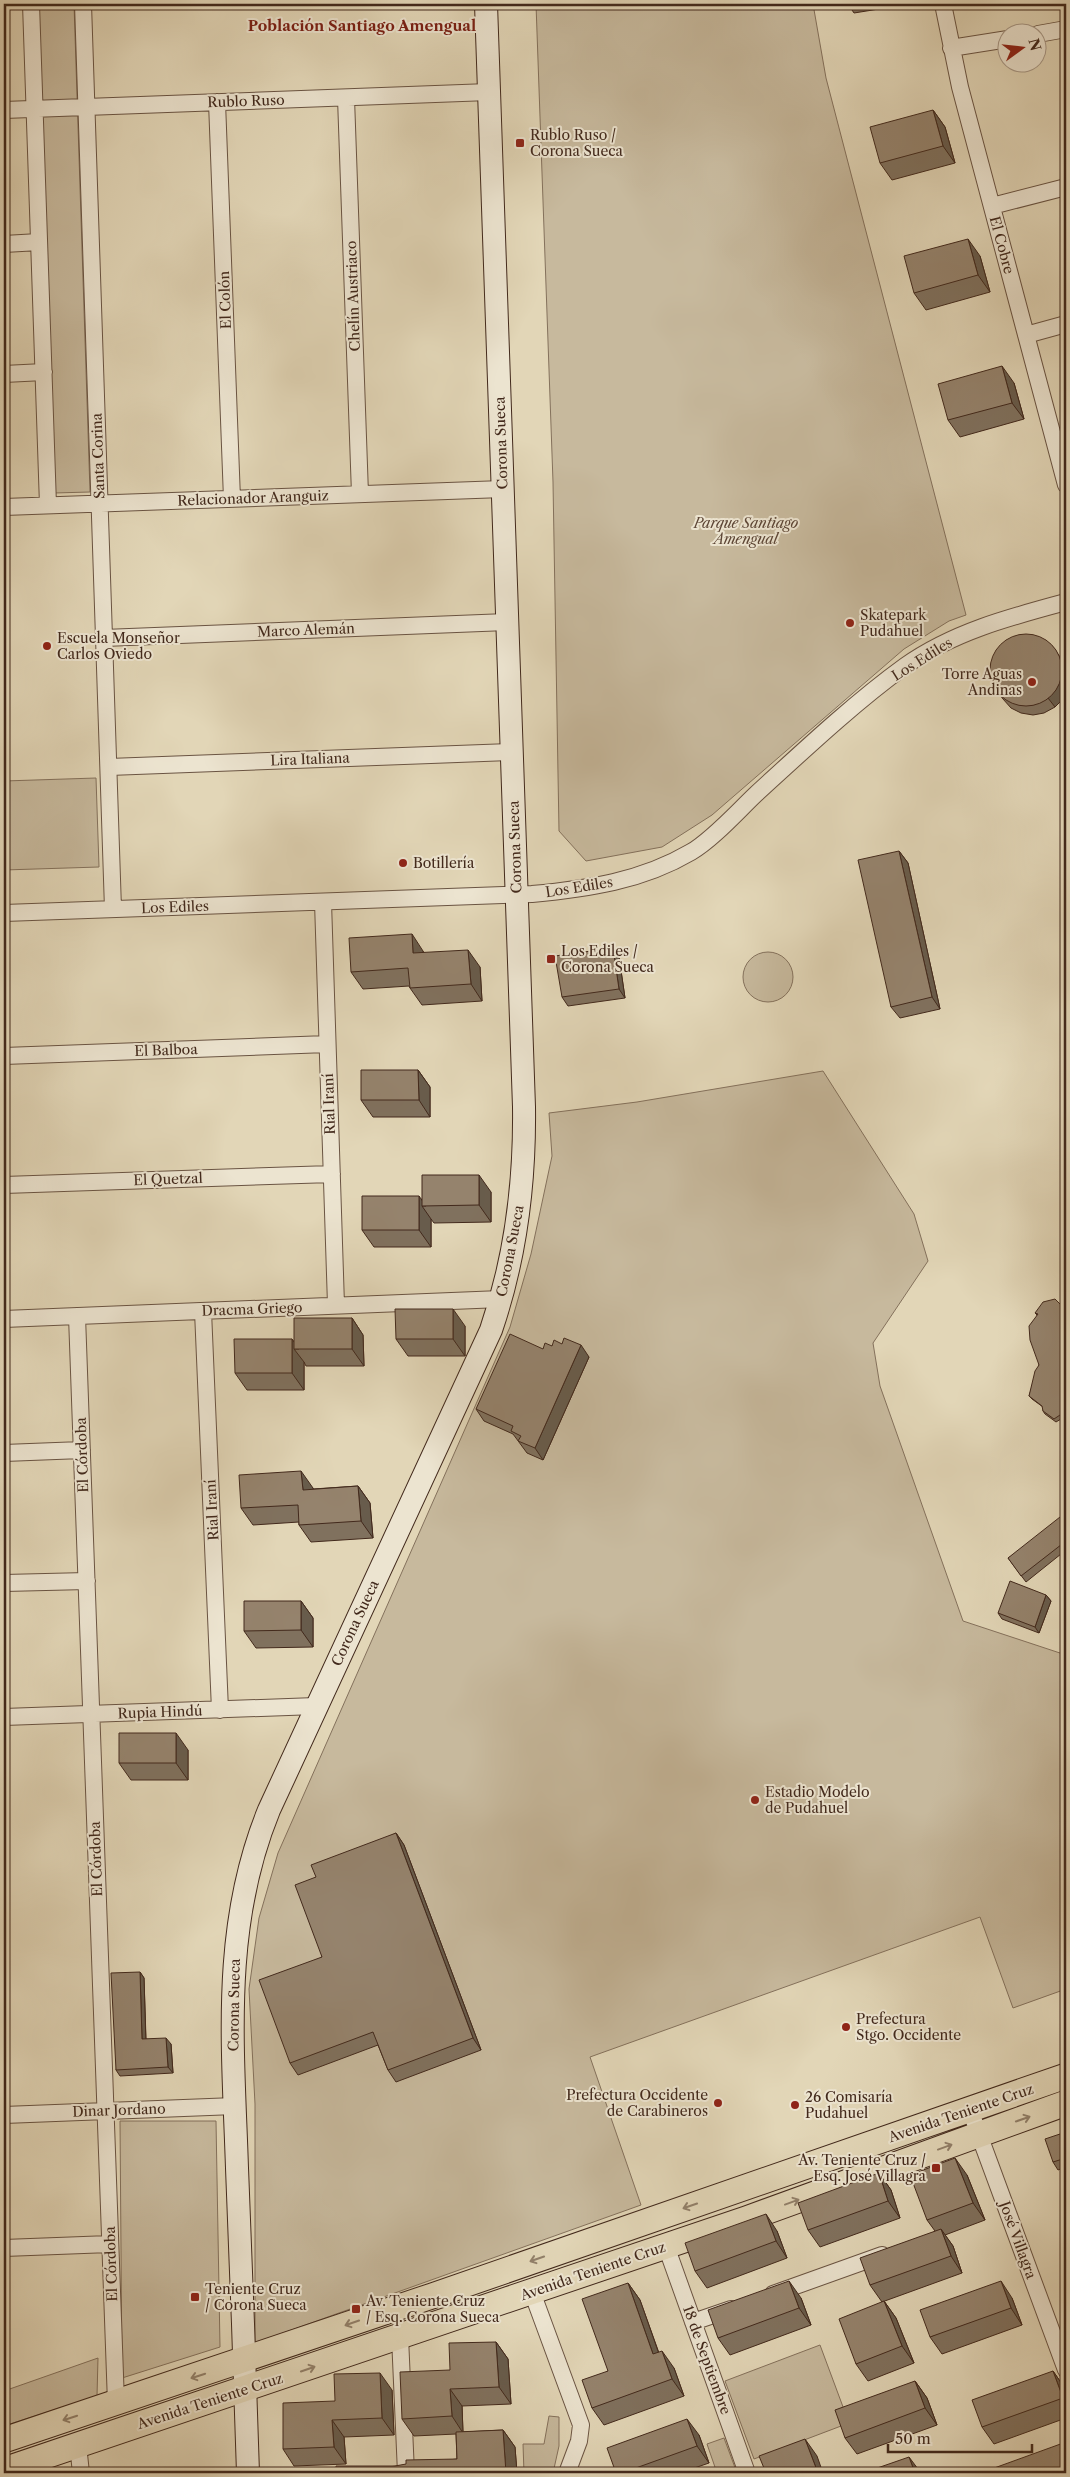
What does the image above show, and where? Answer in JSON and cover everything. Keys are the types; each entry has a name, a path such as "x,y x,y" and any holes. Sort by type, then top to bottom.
{"main road":[{"name":"Avenida Teniente Cruz","path":"4,2440 244,2360 1066,2076"},
{"name":"Avenida Teniente Cruz","path":"4,2470 666,2246 1066,2103"}],"street":[{"path":"31,4 48,506"},
{"name":"Santa Corina","path":"83,4 113,909"},
{"name":"Corona Sueca","path":"248,2473 232,1976 245,1882 265,1819 478,1360 501,1299 515,1241 524,1158 517,895 486,4"},
{"name":"El Cobre","path":"943,4 951,48 992,206 1026,335 1062,456 1066,485"},
{"path":"1048,32 1066,29"},
{"path":"951,48 998,41"},
{"name":"Rublo Ruso","path":"4,110 489,92"},
{"name":"Chelín Austriaco","path":"346,98 360,494"},
{"name":"El Colón","path":"217,102 232,499"},
{"path":"992,206 1066,187"},
{"path":"4,244 39,242"},
{"path":"1026,335 1066,324"},
{"path":"4,374 44,372"},
{"name":"Relacionador Aranguiz","path":"4,507 503,489"},
{"name":"Los Ediles","path":"4,913 517,895 600,886 662,867 693,851 832,726 906,666 974,630 999,620 1066,602"},
{"name":"Marco Alemán","path":"104,638 507,622"},
{"name":"Lira Italiana","path":"108,767 512,752"},
{"name":"Rial Iraní","path":"322,902 336,1306"},
{"name":"El Balboa","path":"4,1056 327,1044"},
{"name":"El Quetzal","path":"4,1185 332,1174"},
{"name":"Dracma Griego","path":"4,1318 501,1299"},
{"name":"Rial Iraní","path":"203,1311 220,1710"},
{"name":"El Córdoba","path":"77,1316 116,2403"},
{"path":"4,1453 82,1450"},
{"path":"4,1583 87,1580"},
{"name":"Rupia Hindú","path":"4,1717 316,1706"},
{"name":"Dinar Jordano","path":"4,2115 235,2106"},
{"name":"José Villagra","path":"970,2110 1066,2370"},
{"path":"4,2248 110,2244"},
{"name":"18 de Septiembre","path":"666,2246 748,2473"},
{"path":"693,2322 899,2250"},
{"path":"532,2292 581,2425 579,2441 567,2473"},
{"path":"400,2337 406,2473"},
{"path":"78,2445 81,2473"}],"green space":[{"path":"38,4 74,4 90,492 54,493"},
{"name":"Parque Santiago Amengual","path":"536,4 813,4 826,78 966,615 949,621 904,649 712,815 662,847 586,861 559,831 553,482"},
{"path":"96,778 99,867 4,870 4,781"},
{"path":"763,952 773,952 786,959 793,972 793,982 786,995 773,1002 763,1002 754,998 747,991 743,982 743,972 747,963 754,956"},
{"path":"823,1071 914,1214 928,1261 873,1343 880,1386 963,1621 1066,1655 1066,1989 1013,2008 980,1917 590,2057 641,2205 255,2343 255,2104 249,1989 259,1918 278,1853 510,1327 531,1254 552,1156 549,1113 637,1102"},
{"path":"120,2121 216,2121 220,2347 122,2378"},
{"path":"820,2345 849,2423 754,2459 725,2381"},
{"path":"98,2358 97,2396 4,2426 4,2391"},
{"path":"549,2416 559,2417 559,2446 553,2473 524,2473 523,2444 544,2444"},
{"path":"724,2438 737,2473 717,2473 707,2444"}],"building":[{"path":"933,110 943,146 880,163 870,127"},
{"path":"968,239 978,275 914,293 904,256"},
{"path":"1002,366 1012,403 948,420 938,384"},
{"name":"Torre Aguas Andinas","path":"1026,634 1046,640 1056,650 1062,670 1056,690 1046,700 1026,706 1006,700 996,690 990,670 996,650 1006,640"},
{"path":"899,851 932,997 891,1007 858,860"},
{"path":"412,934 413,953 468,950 471,984 410,988 408,968 351,972 349,938"},
{"path":"613,948 619,989 562,997 555,956"},
{"path":"361,1070 418,1070 419,1100 361,1100"},
{"path":"422,1175 479,1175 479,1205 422,1206"},
{"path":"362,1196 419,1196 419,1230 362,1230"},
{"path":"1055,1299 1066,1310 1066,1411 1054,1419 1043,1411 1042,1406 1029,1396 1035,1371 1039,1365 1030,1340 1029,1326 1038,1314 1035,1313 1043,1302"},
{"path":"395,1309 453,1309 453,1339 396,1339"},
{"path":"294,1318 352,1318 352,1349 294,1349"},
{"path":"510,1334 543,1349 545,1343 552,1346 554,1340 562,1344 564,1338 581,1345 535,1448 518,1441 521,1436 511,1431 513,1426 476,1409"},
{"path":"234,1339 292,1339 292,1373 235,1373"},
{"path":"301,1471 303,1490 358,1486 361,1521 299,1525 298,1505 241,1508 239,1475"},
{"path":"1060,1517 1066,1525 1066,1541 1021,1576 1008,1558"},
{"path":"1010,1581 1046,1595 1035,1627 998,1613"},
{"path":"244,1601 301,1601 301,1630 244,1631"},
{"path":"119,1733 176,1733 176,1763 119,1763"},
{"path":"396,1833 473,2038 388,2070 373,2032 290,2063 259,1980 322,1957 295,1885 316,1877 311,1865"},
{"path":"140,1972 142,2039 166,2038 168,2067 116,2070 111,1973"},
{"path":"1066,2132 1066,2158 1053,2162 1045,2139"},
{"path":"955,2158 973,2203 927,2220 910,2175"},
{"path":"879,2173 888,2201 808,2230 798,2203"},
{"path":"766,2214 776,2241 695,2271 685,2243"},
{"path":"941,2229 951,2256 870,2285 860,2258"},
{"path":"789,2281 799,2308 718,2338 708,2310"},
{"path":"1001,2281 1011,2308 930,2337 920,2310"},
{"path":"628,2283 653,2354 662,2351 672,2379 592,2408 582,2380 608,2371 582,2299"},
{"path":"884,2301 902,2346 856,2364 839,2319"},
{"path":"496,2342 499,2387 450,2389 452,2416 402,2419 400,2372 450,2370 449,2343"},
{"path":"1053,2371 1063,2398 982,2427 972,2400"},
{"path":"380,2373 382,2418 332,2420 334,2447 283,2449 283,2403 335,2401 334,2374"},
{"path":"915,2381 925,2408 845,2438 835,2410"},
{"path":"687,2419 697,2446 622,2473 616,2473 607,2448"},
{"path":"503,2430 506,2473 336,2473 336,2466 395,2466 406,2464 406,2460 457,2459 456,2432"},
{"path":"805,2439 818,2473 766,2473 759,2456"},
{"path":"1066,2442 1066,2473 987,2473 986,2471"},
{"path":"909,2457 915,2473 863,2473"}],"place":[{"name":"Rublo Ruso / Corona Sueca","path":"520,143"},
{"name":"Skatepark Pudahuel","path":"850,623"},
{"name":"Escuela Monseñor Carlos Oviedo","path":"47,646"},
{"name":"Torre Aguas Andinas","path":"1032,682"},
{"name":"Botillería","path":"403,863"},
{"name":"Los Ediles / Corona Sueca","path":"551,959"},
{"name":"Estadio Modelo de Pudahuel","path":"755,1800"},
{"name":"Prefectura Stgo. Occidente","path":"846,2027"},
{"name":"Prefectura Occidente de Carabineros","path":"718,2103"},
{"name":"26 Comisaría Pudahuel","path":"795,2105"},
{"name":"Av. Teniente Cruz / Esq. José Villagra","path":"936,2168"},
{"name":"Teniente Cruz / Corona Sueca","path":"195,2297"},
{"name":"Av. Teniente Cruz / Esq. Corona Sueca","path":"356,2309"}],"district":[{"name":"Población Santiago Amengual","path":"362,26"}]}
